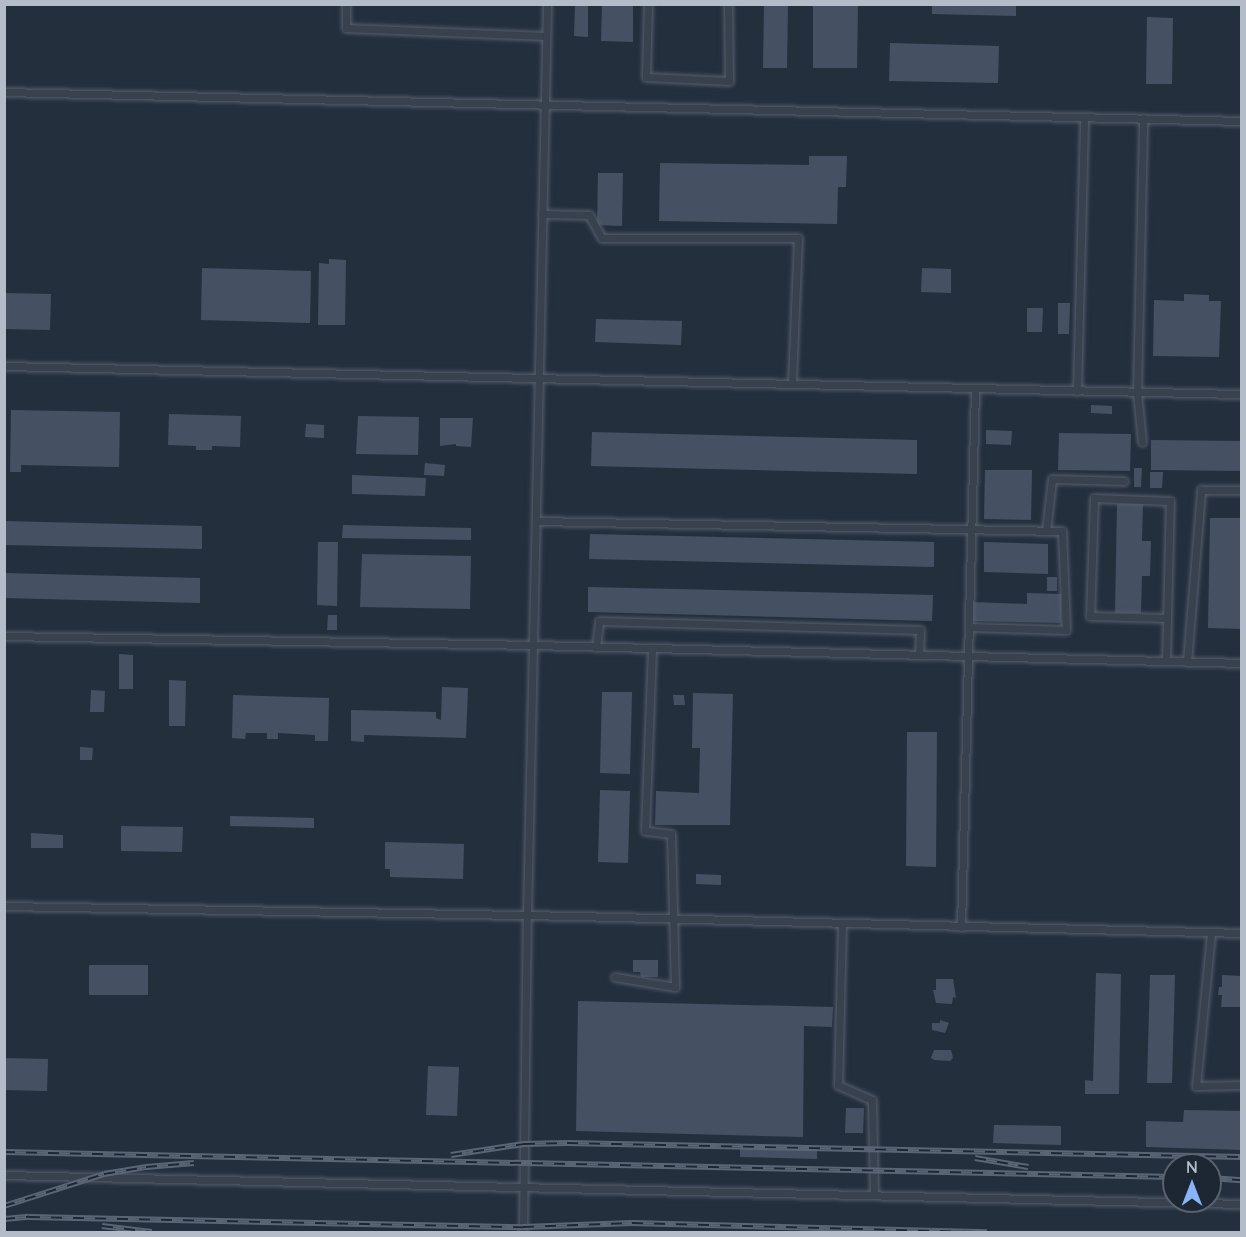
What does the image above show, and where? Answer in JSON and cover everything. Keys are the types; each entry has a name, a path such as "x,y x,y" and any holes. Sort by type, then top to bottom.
{"lane":[{"path":"346,4 346,28 546,36"},
{"path":"523,1233 527,916 547,4"},
{"path":"648,4 646,77 729,81 728,4"},
{"path":"4,92 1242,121"},
{"path":"1077,391 1084,117"},
{"path":"1142,442 1137,392 1143,118"},
{"path":"542,214 589,214 602,238 798,238 792,384"},
{"path":"4,366 1242,394"},
{"path":"961,927 975,389"},
{"path":"1046,531 1052,479 1124,481"},
{"path":"1187,662 1201,490 1242,490"},
{"path":"1166,661 1170,501 1094,498 1090,616 1167,618"},
{"path":"536,521 1062,531 1066,630 969,627"},
{"path":"596,647 599,621 920,630 919,656"},
{"path":"4,636 534,645 1242,663"},
{"path":"615,977 675,987 671,834 645,831 652,648"},
{"path":"4,906 1242,933"},
{"path":"842,924 838,1085 872,1100 874,1195"},
{"path":"1211,933 1196,1086 1242,1084"},
{"path":"4,1175 1242,1204"}],"building":[{"path":"575,4 588,4 588,37 574,36"},
{"path":"602,4 633,4 633,42 601,41"},
{"path":"764,4 788,4 787,68 763,68"},
{"path":"813,4 858,4 857,68 813,68"},
{"path":"932,4 1016,4 1016,16 932,14"},
{"path":"1147,17 1173,18 1172,84 1146,84"},
{"path":"890,43 999,46 998,83 889,81"},
{"path":"809,156 847,156 846,187 838,187 837,224 659,221 660,163 809,165"},
{"path":"598,173 623,173 622,226 597,225"},
{"path":"329,259 346,260 345,325 318,325 319,263 329,264"},
{"path":"202,268 311,271 310,323 201,320"},
{"path":"922,268 951,269 951,293 921,292"},
{"path":"4,293 51,294 50,330 4,329"},
{"path":"1184,294 1209,295 1209,301 1221,301 1219,357 1153,356 1154,300 1184,301"},
{"path":"1058,303 1070,303 1069,334 1058,334"},
{"path":"1027,308 1043,308 1042,332 1027,332"},
{"path":"596,319 682,321 681,345 595,342"},
{"path":"1091,405 1112,406 1112,414 1091,413"},
{"path":"11,410 120,412 119,467 21,465 21,472 10,472"},
{"path":"169,414 241,416 240,447 212,446 212,450 196,450 196,446 168,445"},
{"path":"358,416 419,417 418,455 356,454"},
{"path":"440,418 473,418 471,447 456,446 456,444 440,446"},
{"path":"306,424 324,425 324,438 305,437"},
{"path":"986,430 1012,431 1011,445 986,444"},
{"path":"592,432 917,440 917,474 591,466"},
{"path":"1059,433 1131,434 1130,471 1058,470"},
{"path":"1151,440 1242,441 1242,471 1151,470"},
{"path":"425,463 445,465 444,476 424,475"},
{"path":"1134,468 1142,468 1141,487 1134,487"},
{"path":"985,470 1032,470 1031,520 984,519"},
{"path":"1150,472 1163,472 1162,488 1150,488"},
{"path":"352,475 426,478 425,496 352,494"},
{"path":"1117,504 1143,504 1142,541 1151,541 1150,576 1142,576 1141,613 1115,613"},
{"path":"1210,518 1242,518 1242,629 1208,628"},
{"path":"4,521 202,526 202,549 4,545"},
{"path":"343,525 471,528 471,540 342,538"},
{"path":"590,534 934,542 934,567 589,559"},
{"path":"318,542 338,542 337,606 317,605"},
{"path":"984,542 1048,544 1048,574 984,572"},
{"path":"362,554 471,556 470,609 360,607"},
{"path":"4,573 200,578 200,603 4,598"},
{"path":"1047,577 1057,577 1057,591 1047,591"},
{"path":"588,587 933,595 932,621 588,612"},
{"path":"1027,593 1061,594 1061,623 971,621 971,602 1027,604"},
{"path":"328,615 337,615 337,630 327,630"},
{"path":"119,654 133,655 133,689 119,689"},
{"path":"169,680 186,681 185,726 169,726"},
{"path":"442,687 468,688 466,738 364,735 364,742 351,741 351,710 436,712 436,718 441,720"},
{"path":"91,690 105,691 104,712 90,712"},
{"path":"602,692 632,692 630,774 600,773"},
{"path":"693,693 733,694 730,825 655,825 656,791 699,793 700,748 692,748"},
{"path":"233,695 329,698 328,741 315,741 315,735 278,733 278,739 267,739 267,733 246,733 245,739 232,738"},
{"path":"673,695 684,695 685,705 674,705"},
{"path":"907,732 937,732 936,867 906,866"},
{"path":"80,747 93,748 92,760 80,760"},
{"path":"600,790 630,791 628,863 598,862"},
{"path":"230,816 314,818 314,828 230,826"},
{"path":"121,826 183,827 182,852 121,851"},
{"path":"31,833 63,835 63,848 31,848"},
{"path":"385,842 464,844 463,879 390,877 390,869 385,869"},
{"path":"696,874 721,875 721,885 696,884"},
{"path":"633,960 658,960 658,977 641,977 640,972 633,972"},
{"path":"89,965 148,965 148,995 89,995"},
{"path":"1096,973 1121,974 1119,1094 1085,1094 1085,1080 1093,1081"},
{"path":"1150,975 1175,975 1172,1083 1147,1083"},
{"path":"1222,975 1242,976 1242,1007 1221,1007 1222,995 1218,995 1219,987 1222,987"},
{"path":"936,979 953,979 956,998 953,997 952,1004 936,1003 933,990 936,990"},
{"path":"578,1001 833,1007 832,1027 804,1026 803,1137 576,1131"},
{"path":"940,1020 949,1023 945,1033 932,1030 932,1023 940,1023"},
{"path":"934,1050 951,1050 953,1058 950,1061 934,1060 931,1058"},
{"path":"4,1058 48,1059 47,1091 4,1090"},
{"path":"428,1066 459,1067 457,1116 426,1115"},
{"path":"846,1108 864,1108 863,1133 845,1133"},
{"path":"1184,1110 1242,1111 1242,1150 1146,1147 1146,1121 1183,1122"},
{"path":"994,1125 1061,1126 1061,1145 993,1143"},
{"path":"740,1145 817,1147 817,1159 740,1157"}],"railway":[{"path":"451,1155 524,1144 567,1143 1242,1157"},
{"path":"4,1152 1162,1177"},
{"path":"975,1158 1028,1167"},
{"path":"4,1206 104,1174 146,1167 194,1163"},
{"path":"1222,1179 1242,1180"},
{"path":"4,1219 29,1217 523,1227 632,1223 987,1232"},
{"path":"102,1226 152,1232"}]}
